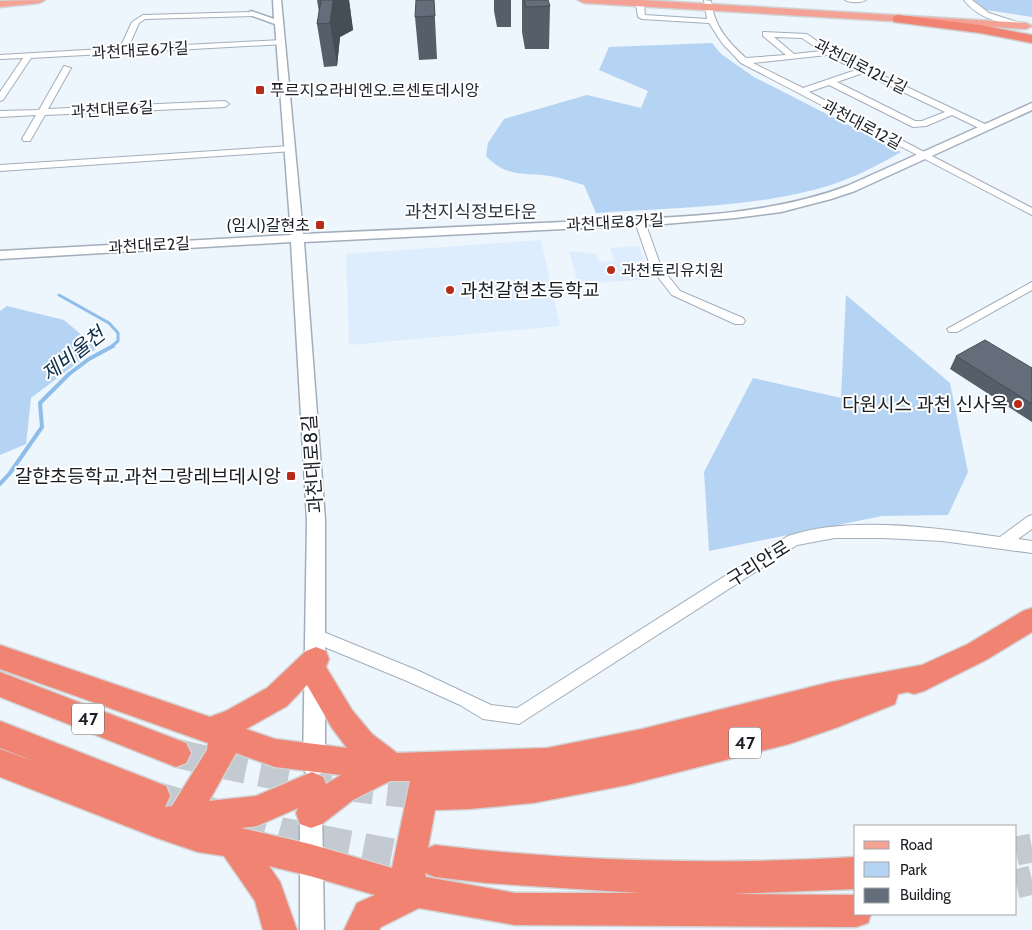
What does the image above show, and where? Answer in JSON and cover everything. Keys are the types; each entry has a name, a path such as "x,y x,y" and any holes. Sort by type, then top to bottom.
{"highway":[{"path":"898,19 980,28 1032,39"},
{"name":"47","path":"437,796 481,794 548,787 599,778 731,747 795,728 874,700 928,676 977,652 1032,618"},
{"path":"0,657 274,753 312,786 342,790 391,767"},
{"path":"218,733 277,696 316,657 342,719 362,744 391,767"},
{"path":"164,813 257,811 312,786 345,760 391,767 547,762 642,743 831,695 928,676"},
{"name":"47","path":"0,684 176,753"},
{"path":"164,813 221,754 218,733"},
{"name":"47","path":"0,734 164,813"},
{"path":"0,763 164,813 198,836 310,860 415,891 515,909 854,911"},
{"path":"415,891 408,868 425,781 436,766"},
{"path":"233,842 270,893 280,930"},
{"path":"435,861 552,874 751,877 854,873"},
{"path":"361,930 369,915 415,891"}],"main road":[{"path":"0,4 40,0"},
{"path":"584,0 708,11 898,19 954,19"},
{"path":"692,0 708,11 954,19 1030,28"}],"street":[{"path":"849,0 862,0"},
{"path":"968,0 985,14 1030,28"},
{"path":"123,50 136,22 143,17 265,5 279,24"},
{"name":"과천대로8길","path":"265,5 279,24 281,42 297,238 316,520 316,657 310,860 312,930"},
{"name":"과천대로12길","path":"708,11 726,46 744,61 1032,212"},
{"name":"과천대로12나길","path":"792,56 766,34 804,36 828,53 984,126"},
{"name":"과천대로6가길","path":"0,57 281,42"},
{"path":"744,61 828,53"},
{"path":"0,98 29,55"},
{"path":"27,139 67,68"},
{"path":"801,92 863,70"},
{"path":"830,82 913,124 923,124 953,112"},
{"name":"과천대로6길","path":"0,114 225,104"},
{"path":"922,155 1032,106"},
{"path":"0,168 290,149"},
{"name":"과천대로8가길","path":"297,238 640,222 722,216 796,206 865,183 922,155"},
{"path":"640,222 656,268 676,293 739,321"},
{"name":"과천대로2길","path":"0,255 297,238"},
{"path":"953,329 1032,285"},
{"path":"1003,543 1032,520"},
{"name":"구리안로","path":"316,657 439,688 488,713 519,716 793,540 835,532 884,532 942,535 1032,547"}],"shaded area":[{"name":"과천갈현초등학교","path":"541,240 560,326 349,345 346,254"},
{"name":"과천토리유치원","path":"639,246 651,279 578,284 569,251 596,254 599,262 614,261 610,248"}],"green space":[{"path":"974,0 1032,0 1032,17 986,10"},
{"path":"712,43 721,54 754,77 901,152 847,179 825,187 787,196 733,204 596,213 584,185 562,178 508,171 486,156 488,143 504,119 587,95 641,108 648,91 599,70 609,47"},
{"path":"846,295 950,383 968,472 948,515 882,516 709,551 704,472 753,378 841,398"},
{"path":"7,306 64,320 97,348 31,398 26,444 0,455 0,311"}],"building":[{"path":"321,0 333,0 330,23 317,24"},
{"path":"416,0 434,0 435,16 415,17"},
{"path":"524,0 548,0 550,6 526,7"},
{"path":"985,340 1032,368 1032,404 956,356"}],"waterway":[{"name":"제비울천","path":"59,295 109,323 118,333 118,341 111,347"},
{"name":"제비울천","path":"0,484 10,473 42,427 40,403 69,374 89,359 113,346"}],"tunnel":[{"path":"176,753 305,780 437,796"},
{"path":"155,796 282,832 424,859"},
{"path":"1017,851 1032,848"},
{"path":"1017,884 1032,880"}],"place":[{"name":"푸르지오라비엔오.르센토데시앙","path":"260,90"},
{"name":"(임시)갈현초","path":"320,225"},
{"name":"과천토리유치원","path":"611,270"},
{"name":"과천갈현초등학교","path":"450,290"},
{"name":"다원시스 과천 신사옥","path":"1018,404"},
{"name":"갈햔초등학교.과천그랑레브데시앙","path":"291,476"}],"district":[{"name":"과천지식정보타운","path":"471,212"}]}
